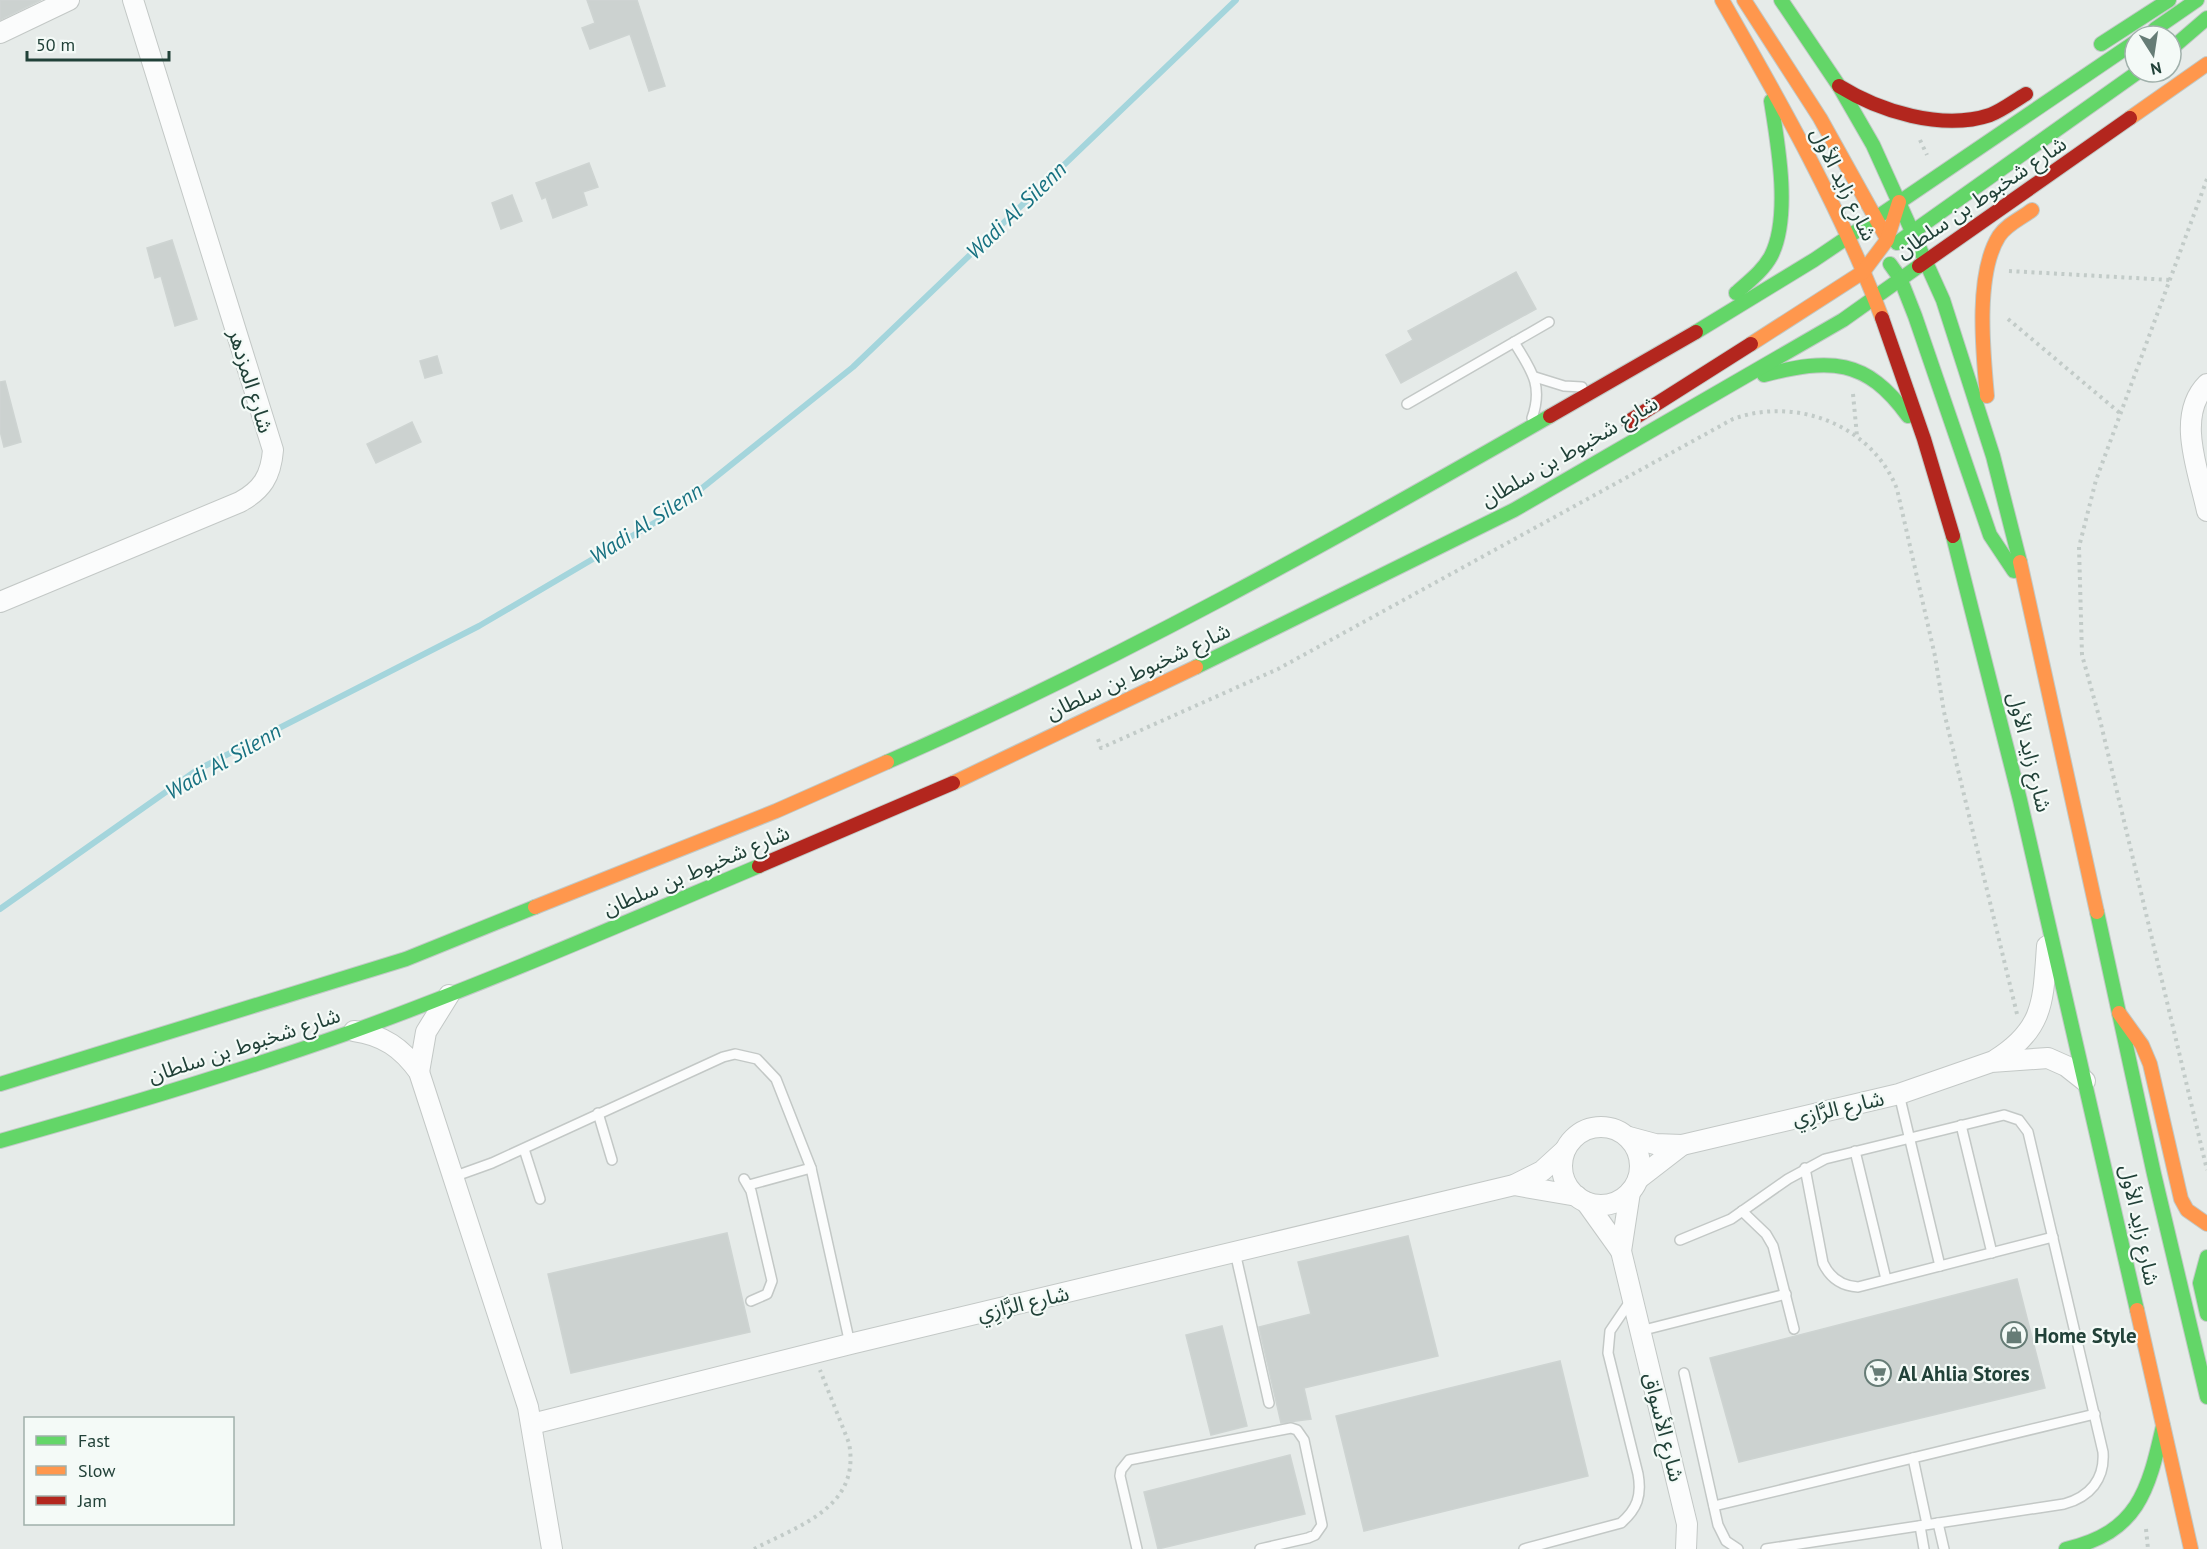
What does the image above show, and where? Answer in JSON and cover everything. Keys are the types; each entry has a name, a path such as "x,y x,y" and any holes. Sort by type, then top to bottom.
{"main road":[{"name":"شارع زايد الأول","path":"1722,0 1821,178 1848,236 1874,297 1948,517 2011,760 2085,1081 2110,1178 2191,1549"},
{"path":"1744,0 1820,118 1874,218 1892,242 1924,261"},
{"name":"شارع زايد الأول","path":"1781,0 1839,86 1873,145 1943,300 1993,456 2026,586 2119,1013 2207,1397"},
{"path":"2091,50 2169,0"},
{"path":"2162,24 2197,0"},
{"path":"2183,39 2207,18"},
{"name":"شارع شخبوط بن سلطان","path":"6,1082 406,959 540,908 797,803 964,728 1155,635 1609,385 1848,236 2123,50"},
{"name":"شارع شخبوط بن سلطان","path":"0,1140 184,1089 354,1031 450,994 949,785 1089,716 1203,664 1514,510 1842,320 1924,261 2111,134 2207,64"},
{"path":"1690,336 1764,266 1776,245 1779,173 1775,123 1767,78"},
{"path":"1892,242 2123,82"},
{"path":"1839,86 1877,107 1901,116 1959,119 1972,119 1997,112 2035,88"},
{"path":"2086,167 2111,134"},
{"path":"1613,432 1863,272 1882,257 1892,242 1899,201"},
{"path":"1993,456 1983,356 1989,270 1999,236 2044,201"},
{"path":"1848,236 1882,257 1900,278 1990,535 2026,586"},
{"path":"1874,297 1882,257"},
{"path":"1729,384 1790,368 1818,364 1835,365 1868,375 1887,388 1920,432"},
{"path":"1514,510 1579,456"},
{"path":"2119,1013 2137,1037 2150,1064 2181,1199 2187,1210 2207,1224"},
{"path":"2207,1257 2200,1282 2207,1314"},
{"path":"2066,1549 2091,1544 2106,1537 2122,1526 2134,1511 2155,1465 2163,1426"}],"street":[{"path":"0,33 69,0"},
{"name":"شارع المزدهر","path":"0,602 240,502 254,494 266,482 272,466 273,450 133,0"},
{"path":"2207,384 2193,406 2190,423 2207,511"},
{"path":"2024,1040 2032,1026 2041,998 2049,920"},
{"path":"419,1072 426,1032 450,994"},
{"path":"354,1031 385,1039 410,1059 419,1072 532,1424 552,1549"},
{"name":"شارع الرَّازِي","path":"1629,1137 1655,1144 1682,1145 1899,1094 1991,1062 2024,1040"},
{"name":"شارع الرَّازِي","path":"1991,1062 2048,1058 2066,1066 2085,1081"},
{"path":"1593,1127 1612,1128 1629,1137 1640,1156 1634,1185 1610,1204 1581,1199 1565,1180 1562,1160 1565,1150 1576,1135 1593,1127"},
{"name":"شارع الرَّازِي","path":"1634,1185 1682,1145"},
{"name":"شارع الرَّازِي","path":"532,1424 850,1344 1514,1185 1542,1171 1565,1150"},
{"name":"شارع الرَّازِي","path":"1514,1185 1581,1199"},
{"name":"شارع الأسواق","path":"1621,1251 1634,1185"},
{"name":"شارع الأسواق","path":"1581,1199 1605,1225 1621,1251 1687,1524 1686,1549"},
{"name":"شارع الأسواق","path":"1687,1524 1702,1549"}],"lane":[{"path":"1407,404 1549,322"},
{"path":"1514,342 1536,377 1536,400 1524,433"},
{"path":"1536,377 1571,387 1609,385"},
{"path":"453,1177 524,1149 723,1057 747,1055 765,1065 776,1079 811,1168 850,1344"},
{"path":"1899,1094 1940,1266"},
{"path":"598,1113 612,1160"},
{"path":"1680,1240 1717,1225 1742,1211 1805,1168 1835,1156 2004,1115 2012,1116 2025,1125 2104,1463 2097,1483 2083,1497 2064,1504 1766,1549"},
{"path":"1961,1125 1992,1253"},
{"path":"524,1149 540,1199"},
{"path":"1855,1151 1886,1280"},
{"path":"751,1301 767,1294 772,1281 747,1182 811,1168"},
{"path":"1805,1168 1826,1270 1837,1282 1851,1286 1886,1280 2053,1237"},
{"path":"1742,1211 1766,1234 1773,1245 1794,1329"},
{"path":"1235,1252 1269,1403"},
{"path":"1640,1331 1786,1294"},
{"path":"1524,1549 1608,1529 1626,1519 1638,1502 1640,1488 1638,1474 1608,1353 1608,1342 1615,1321 1632,1298"},
{"path":"1684,1373 1721,1533 1726,1541 1738,1549"},
{"path":"1714,1506 2094,1414"},
{"path":"1137,1549 1120,1476 1121,1470 1129,1460 1292,1428 1297,1430 1304,1440 1322,1525 1315,1535 1308,1538 1265,1548"},
{"path":"1913,1458 1924,1525 1924,1549"},
{"path":"1938,1522 1944,1549"}],"path":[{"path":"2207,179 2096,480 2079,547 2082,655 2100,720 2207,1170"},
{"path":"1989,270 2170,280"},
{"path":"2001,311 2121,414"},
{"path":"1089,716 1101,748 1278,669 1733,419 1777,409 1808,413 1857,436 1870,447 1886,465 1897,489 1935,656 1944,712 2024,1040"},
{"path":"754,1549 828,1508 844,1490 848,1479 851,1455 849,1443 814,1353"}],"building":[{"path":"0,0 41,0 0,20"},
{"path":"587,0 637,0 665,86 649,91 630,34 590,49 582,28 595,23"},
{"path":"589,163 598,187 583,192 587,205 553,218 546,197 542,199 536,183"},
{"path":"512,195 522,221 501,229 492,203"},
{"path":"172,240 197,319 175,326 161,276 155,278 147,248"},
{"path":"1516,272 1536,309 1401,383 1386,355 1413,340 1408,331"},
{"path":"437,356 442,373 425,378 420,361"},
{"path":"5,381 21,442 4,447 0,431 0,382"},
{"path":"412,422 421,442 376,463 367,444"},
{"path":"727,1233 750,1332 571,1373 548,1274"},
{"path":"1408,1236 1438,1356 1304,1388 1311,1419 1281,1423 1259,1327 1311,1314 1298,1262"},
{"name":"Al Ahlia Stores","path":"2017,1279 2045,1388 1739,1462 1710,1358"},
{"path":"1222,1326 1247,1426 1211,1435 1186,1335"},
{"path":"1560,1361 1588,1476 1364,1531 1336,1416"},
{"path":"1290,1455 1305,1514 1158,1549 1144,1492"}],"waterway":[{"name":"Wadi Al Silenn","path":"0,909 197,770 479,626 671,513 853,367 1236,0"}],"traffic: fast":[{"path":"1781,0 1839,86 1873,145 1943,300 1993,456 2020,562"},
{"path":"2101,44 2169,0"},
{"path":"2162,24 2197,0"},
{"path":"2183,39 2207,18"},
{"path":"1696,332 1814,260 2123,50"},
{"path":"1897,243 2123,83"},
{"path":"1736,293 1764,267 1777,240 1782,201 1777,138 1771,101"},
{"path":"1890,264 1900,278 1915,316 1990,535 2014,571"},
{"path":"1196,667 1514,510 1843,320 1919,266"},
{"path":"1764,375 1808,366 1845,367 1877,383 1908,416"},
{"path":"887,762 1057,683 1223,598 1306,554 1550,416"},
{"path":"1953,536 2020,800 2137,1310"},
{"path":"0,1141 176,1090 351,1032 505,973 759,866"},
{"path":"0,1084 406,959 535,907"},
{"path":"2097,912 2154,1174 2207,1397"},
{"path":"2207,1257 2200,1283 2207,1314"},
{"path":"2066,1549 2090,1542 2109,1532 2136,1506 2152,1471 2163,1426"}],"traffic: slow":[{"path":"1722,0 1828,196 1848,236 1882,318"},
{"path":"1744,0 1820,118 1885,235"},
{"path":"2130,118 2207,64"},
{"path":"1751,344 1863,272 1887,240 1899,202"},
{"path":"1987,396 1982,314 1986,271 1991,252 2002,232 2032,210"},
{"path":"2020,562 2097,912"},
{"path":"953,783 1196,667"},
{"path":"535,907 776,811 887,762"},
{"path":"2119,1013 2142,1045 2150,1064 2181,1199 2187,1210 2207,1224"},
{"path":"2137,1310 2191,1549"}],"traffic: jam":[{"path":"1839,86 1892,110 1912,116 1952,121 1990,115 2026,94"},
{"path":"1919,266 2130,118"},
{"path":"1882,318 1924,439 1953,536"},
{"path":"1550,416 1696,332"},
{"path":"1628,422 1751,344"},
{"path":"759,866 953,783"}],"place":[{"name":"Home Style","path":"2014,1335"},
{"name":"Al Ahlia Stores","path":"1878,1373"}]}
